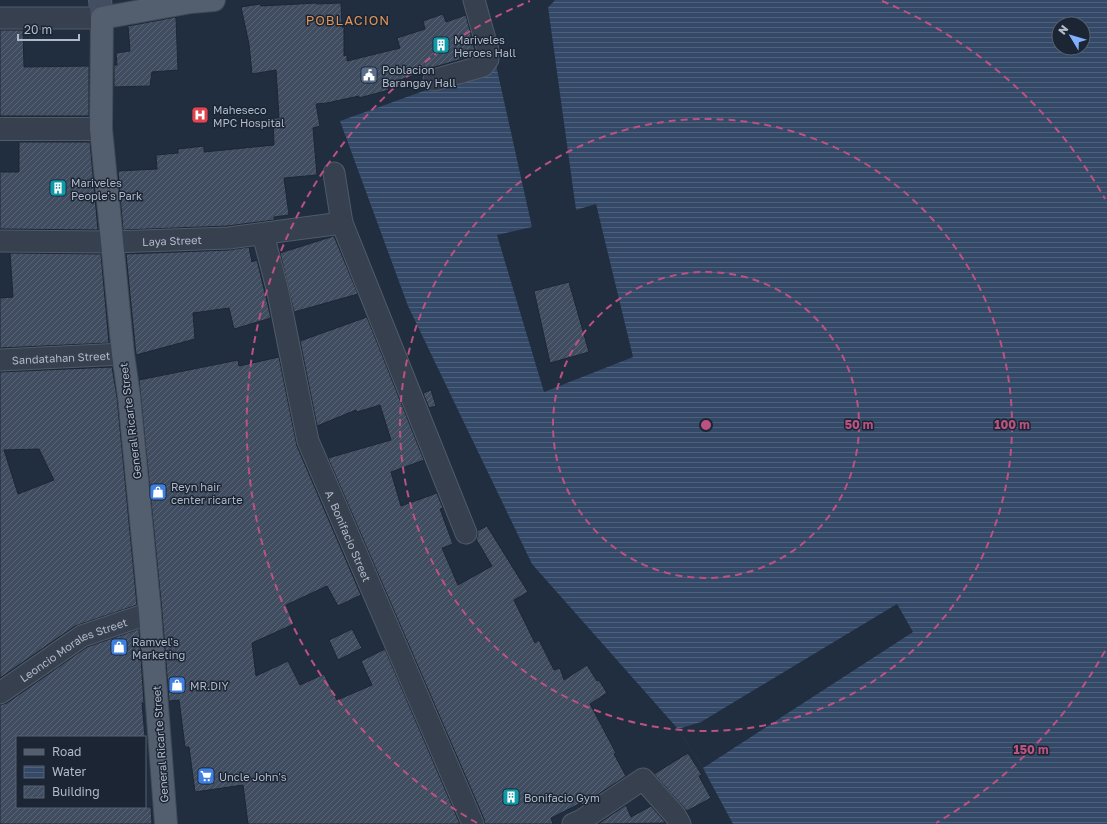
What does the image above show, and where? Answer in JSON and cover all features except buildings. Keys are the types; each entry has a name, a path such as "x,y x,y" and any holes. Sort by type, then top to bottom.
{"main road":[{"path":"101,9 214,0"},
{"name":"General Ricarte Street","path":"101,9 101,129 122,354 129,396 150,613 166,824"}],"street":[{"path":"434,80 483,66 488,59 488,50 474,0"},
{"path":"0,18 101,9"},
{"path":"0,129 101,129"},
{"path":"334,173 342,223 466,533"},
{"name":"Laya Street","path":"0,241 112,242 229,238 342,223"},
{"name":"A. Bonifacio Street","path":"263,234 278,292 308,441 473,824"},
{"name":"Sandatahan Street","path":"0,360 122,354"},
{"name":"Leoncio Morales Street","path":"0,693 82,636 150,613"},
{"path":"573,824 582,820 643,779 675,815 680,824"}],"water":[{"path":"555,0 1107,0 1107,824 733,824 703,768 678,729 532,564 408,306 340,121 496,65"}],"pier":[{"path":"548,7 576,210 596,204 633,357 544,392 497,235 532,227 496,65"},
{"path":"897,604 913,632 703,768 678,729 701,722"}],"place":[{"name":"Mariveles Heroes Hall","path":"441,45"},
{"name":"Poblacion Barangay Hall","path":"369,75"},
{"name":"Maheseco MPC Hospital","path":"200,115"},
{"name":"Mariveles People's Park","path":"58,188"},
{"name":"Reyn hair center ricarte","path":"158,492"},
{"name":"Ramvel's Marketing","path":"119,647"},
{"name":"MR.DIY","path":"177,685"},
{"name":"Uncle John's","path":"206,776"},
{"name":"Bonifacio Gym","path":"511,797"}],"district":[{"name":"POBLACION","path":"348,20"}]}
